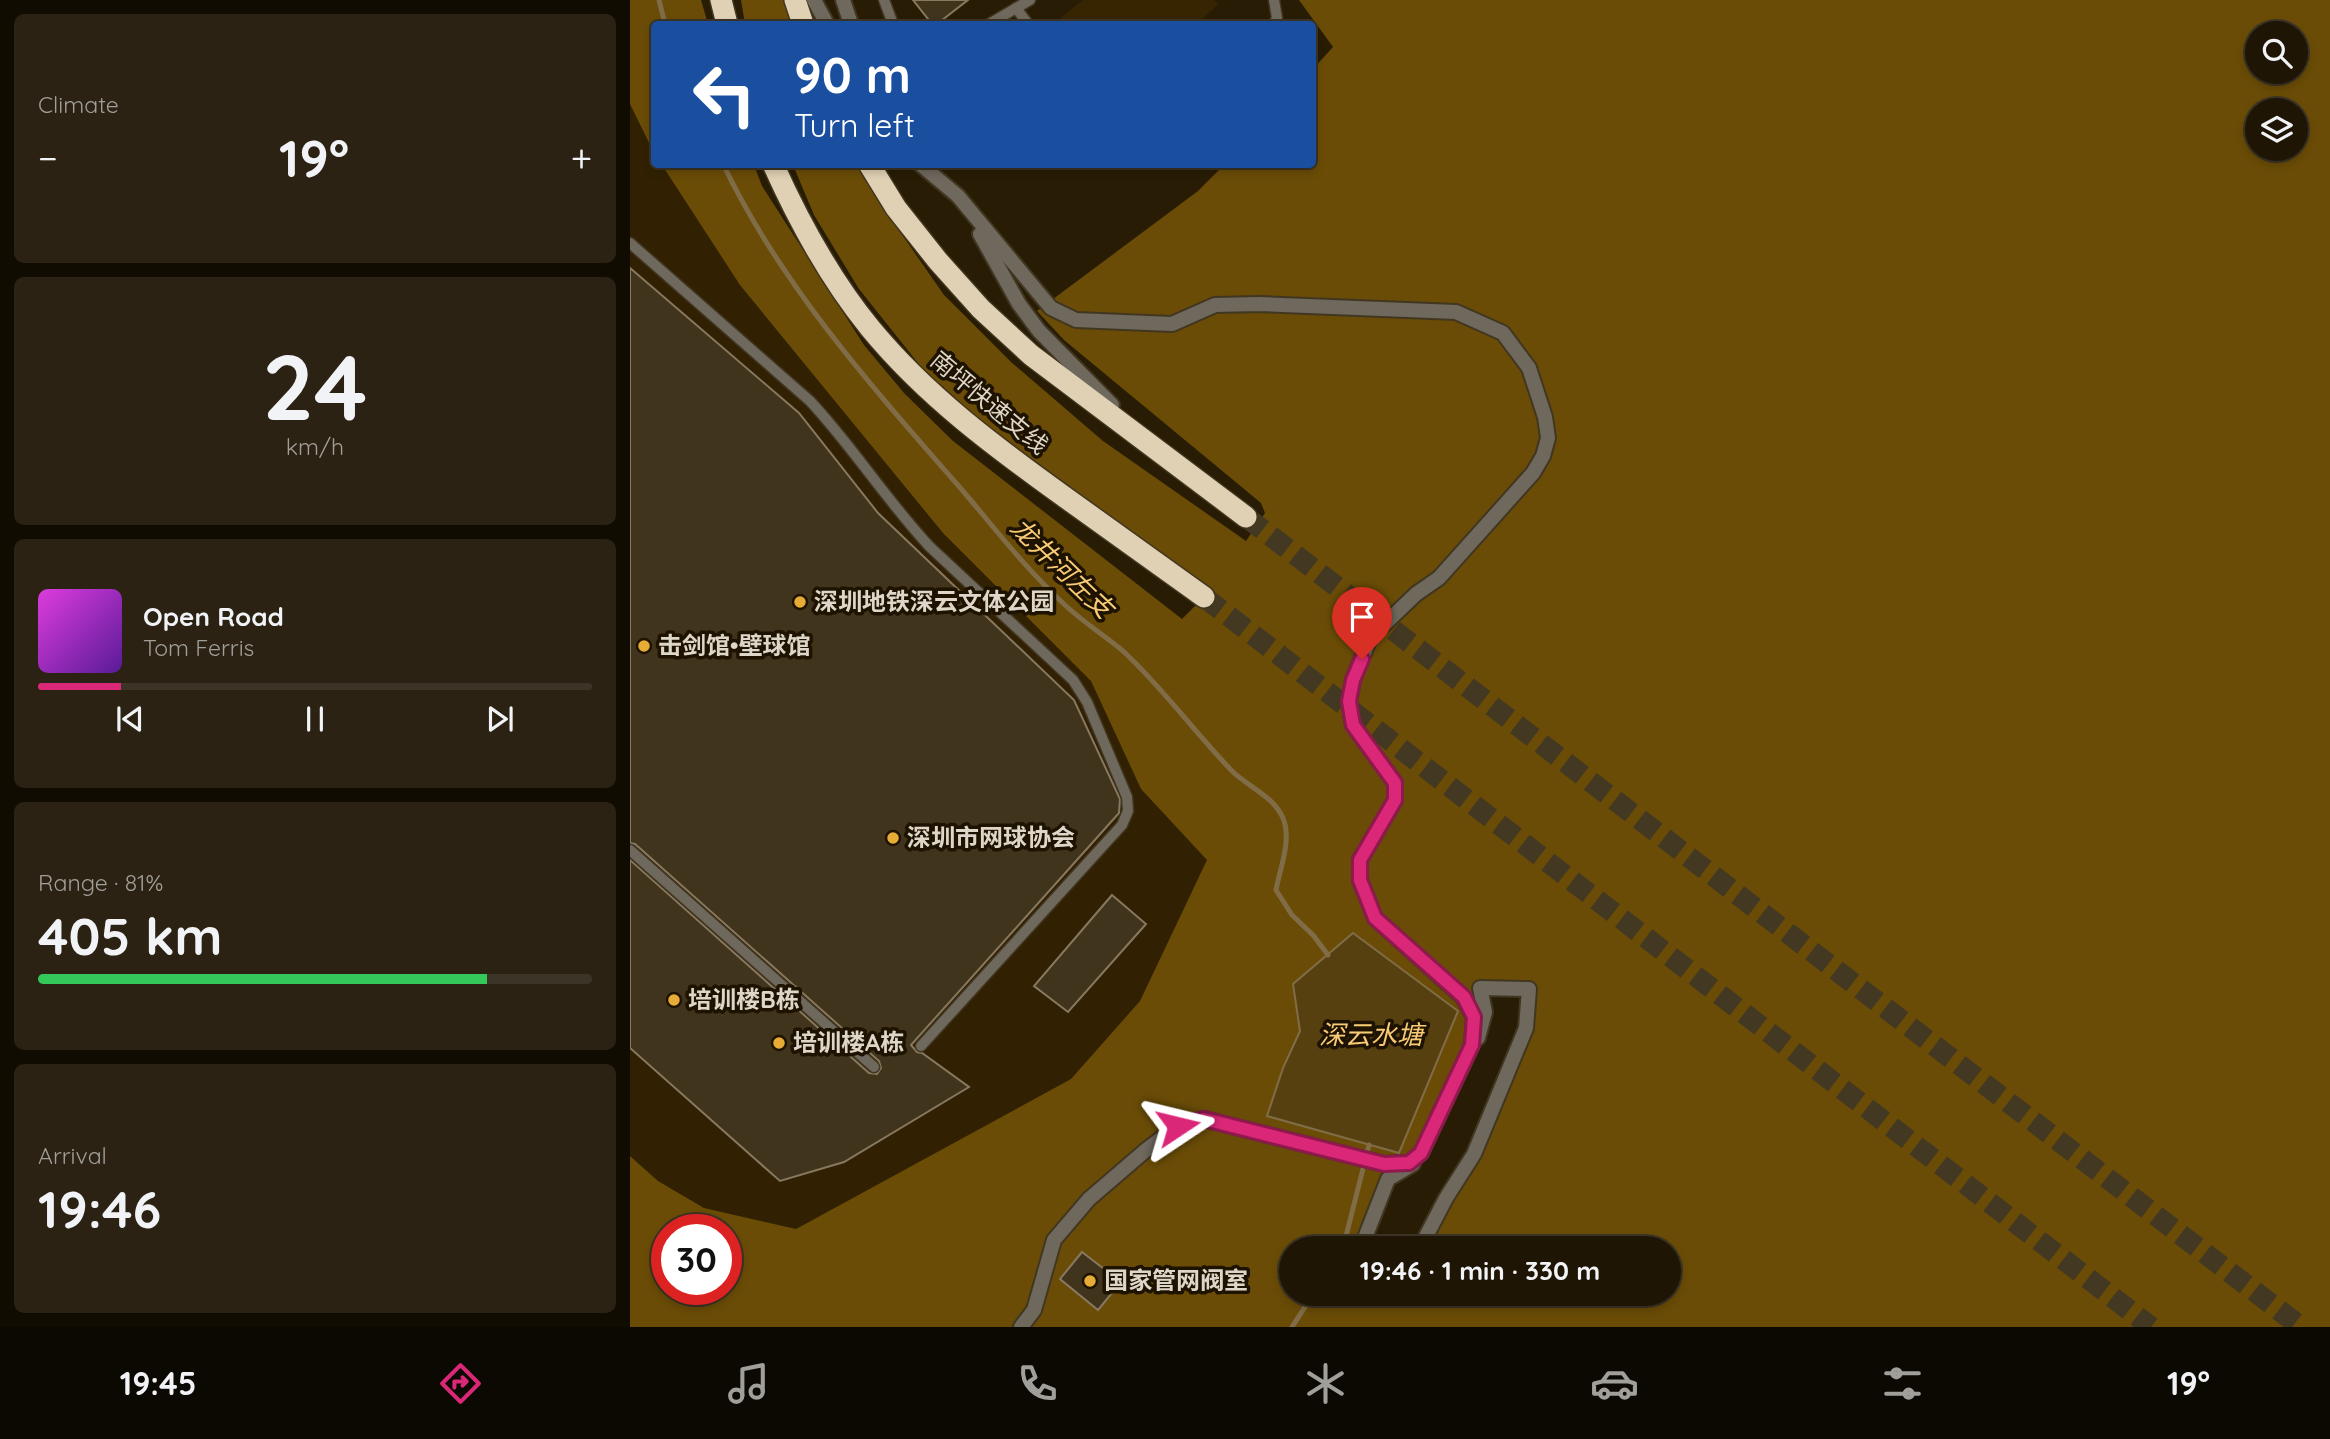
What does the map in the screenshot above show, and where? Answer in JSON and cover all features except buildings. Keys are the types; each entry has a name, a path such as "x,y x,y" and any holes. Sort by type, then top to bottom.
{"highway":[{"path":"721,0 726,21"},
{"path":"795,0 802,21"},
{"name":"南坪快速支线","path":"775,168 792,207 830,272 870,327 912,374 961,420 1204,597"},
{"path":"872,168 904,219 981,309 1031,355 1246,517"}],"street":[{"path":"814,0 825,21"},
{"path":"843,0 849,21"},
{"path":"925,168 958,196 1051,309 1076,320 1172,324 1215,305 1260,304 1456,312 1503,333 1530,368 1545,417 1548,438 1543,456 1533,473 1439,578 1416,594 1370,638 1353,680 1349,701 1353,725 1395,783 1395,800 1360,860 1360,880 1375,918 1464,997 1474,1017 1472,1045 1421,1153 1409,1163 1384,1164 1204,1119 1178,1126 1089,1199 1054,1240 1034,1310 1021,1327"},
{"path":"958,196 1019,304 1039,331 1150,443"},
{"path":"1367,1236 1388,1179 1419,1160 1476,1045 1485,1012 1480,989 1529,989 1526,1028 1474,1154 1426,1236"}],"lane":[{"path":"884,0 891,21"},
{"path":"994,21 1030,0"},
{"path":"1273,0 1276,21"},
{"path":"1016,8 1026,21"},
{"path":"630,243 810,401 830,422 913,529 1073,680 1087,702 1127,797 1128,811 1122,825 921,1046"},
{"path":"630,850 874,1067"}],"shaded area":[{"path":"630,0 701,0 707,21 651,21 651,147 630,104"},
{"path":"741,0 789,0 794,21 744,21"},
{"path":"1083,0 1214,0 1218,5 1199,21 1057,21"},
{"path":"1299,0 2330,0 2330,1327 630,1327 630,1156 658,1181 704,1208 730,1214 651,1214 651,1305 742,1305 742,1217 796,1229 1071,1079 1140,1001 1207,860 1141,789 1091,681 943,533 740,285 664,168 755,168 762,186 864,345 904,393 953,441 1182,619 1208,593 992,431 922,368 859,289 814,215 794,168 860,168 882,206 944,295 1011,362 1103,441 1246,541 1265,513 1261,503 1064,340 1037,311 1198,191 1221,168 1316,168 1316,66 1333,47","holes":["1480,989 1529,990 1526,1028 1427,1236 1681,1236 1681,1306 1279,1306 1279,1236 1366,1236 1388,1179 1419,1160 1485,1012","1300,1031 1399,1153 1267,1116 1283,1068"]},
{"path":"630,104 651,147 651,168 664,168 943,533 1091,681 1141,789 1208,860 1140,1001 1071,1079 796,1229 742,1217 742,1214 704,1208 658,1181 630,1156"}],"water":[{"name":"深云水塘","path":"1353,933 1458,1011 1399,1153 1267,1116 1283,1068 1300,1031 1293,984"}],"waterway":[{"name":"龙井河左支","path":"659,0 664,21"},
{"name":"龙井河左支","path":"725,168 773,253 801,295 896,414 1012,549 1065,605 1138,665 1233,772 1274,804 1283,818 1286,835 1276,890 1292,915 1313,935 1328,955"},
{"path":"1346,1236 1369,1145"},
{"path":"1292,1327 1306,1306"}],"tunnel":[{"path":"1246,517 2301,1327"},
{"path":"1204,597 2151,1327"}],"place":[{"name":"深圳地铁深云文体公园","path":"800,602"},
{"name":"击剑馆•壁球馆","path":"644,646"},
{"name":"深圳市网球协会","path":"893,838"},
{"name":"培训楼B栋","path":"674,1000"},
{"name":"培训楼A栋","path":"779,1043"},
{"name":"国家管网阀室","path":"1090,1281"}],"route":[{"path":"1178,1126 1204,1119 1384,1164 1409,1163 1421,1153 1472,1045 1474,1017 1464,997 1375,918 1360,880 1360,860 1395,800 1395,783 1353,725 1349,701 1353,680 1362,659"}]}
